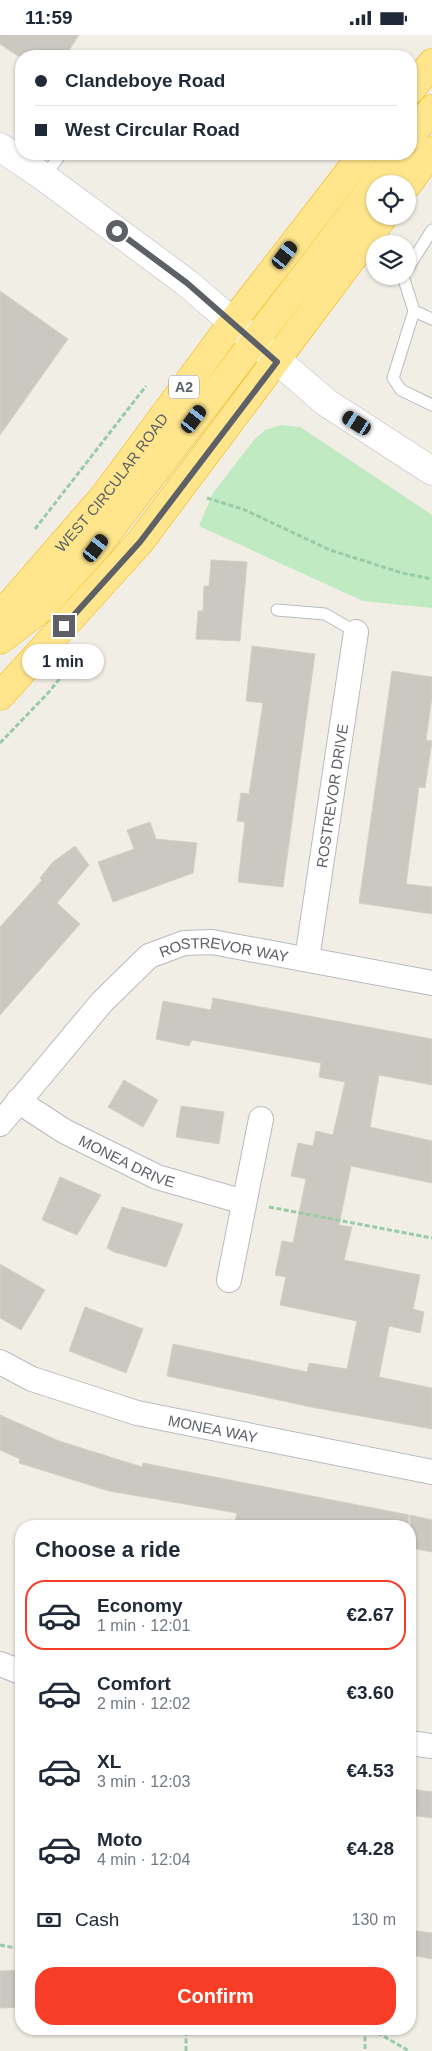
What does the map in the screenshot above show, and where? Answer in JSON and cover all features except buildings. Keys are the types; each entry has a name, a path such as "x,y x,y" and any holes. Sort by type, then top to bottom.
{"highway":[{"path":"417,82 432,63"},
{"path":"417,128 432,109"},
{"path":"415,175 432,151"},
{"name":"WEST CIRCULAR ROAD","path":"0,616 104,497 232,323 358,160"},
{"path":"0,640 42,608 96,548 393,160"},
{"path":"0,696 140,542 277,362 377,225"}],"main road":[{"path":"0,147 15,157"},
{"path":"19,160 187,283 327,403 432,471"}],"street":[{"name":"ROSTREVOR DRIVE","path":"307,959 356,632"},
{"name":"ROSTREVOR WAY","path":"0,1124 102,1002 149,956 184,943 212,942 432,983"},
{"name":"MONEA DRIVE","path":"18,1101 64,1131 157,1177 244,1202"},
{"path":"229,1280 261,1119"},
{"name":"MONEA WAY","path":"0,1362 32,1379 137,1413 432,1472"},
{"path":"0,1664 15,1670"},
{"path":"416,1744 432,1746"}],"lane":[{"path":"44,177 57,160"},
{"path":"416,255 432,230"},
{"path":"407,285 414,311 393,378 401,390 432,405"},
{"path":"414,311 432,319"},
{"path":"277,610 325,614 356,632"}],"path":[{"path":"34,530 146,386"},
{"path":"201,496 245,509 330,550 402,573 432,579"},
{"path":"0,743 49,692 78,655"},
{"path":"244,1202 432,1238"},
{"path":"0,1945 15,1948"},
{"path":"186,2035 186,2051"},
{"path":"365,2035 365,2051"},
{"path":"381,2035 409,2051"}],"green space":[{"path":"281,425 300,427 432,515 432,608 363,601 199,526 213,493 254,440 265,430"}],"route":[{"path":"64,626 140,542 277,362 187,283 117,231"}]}
